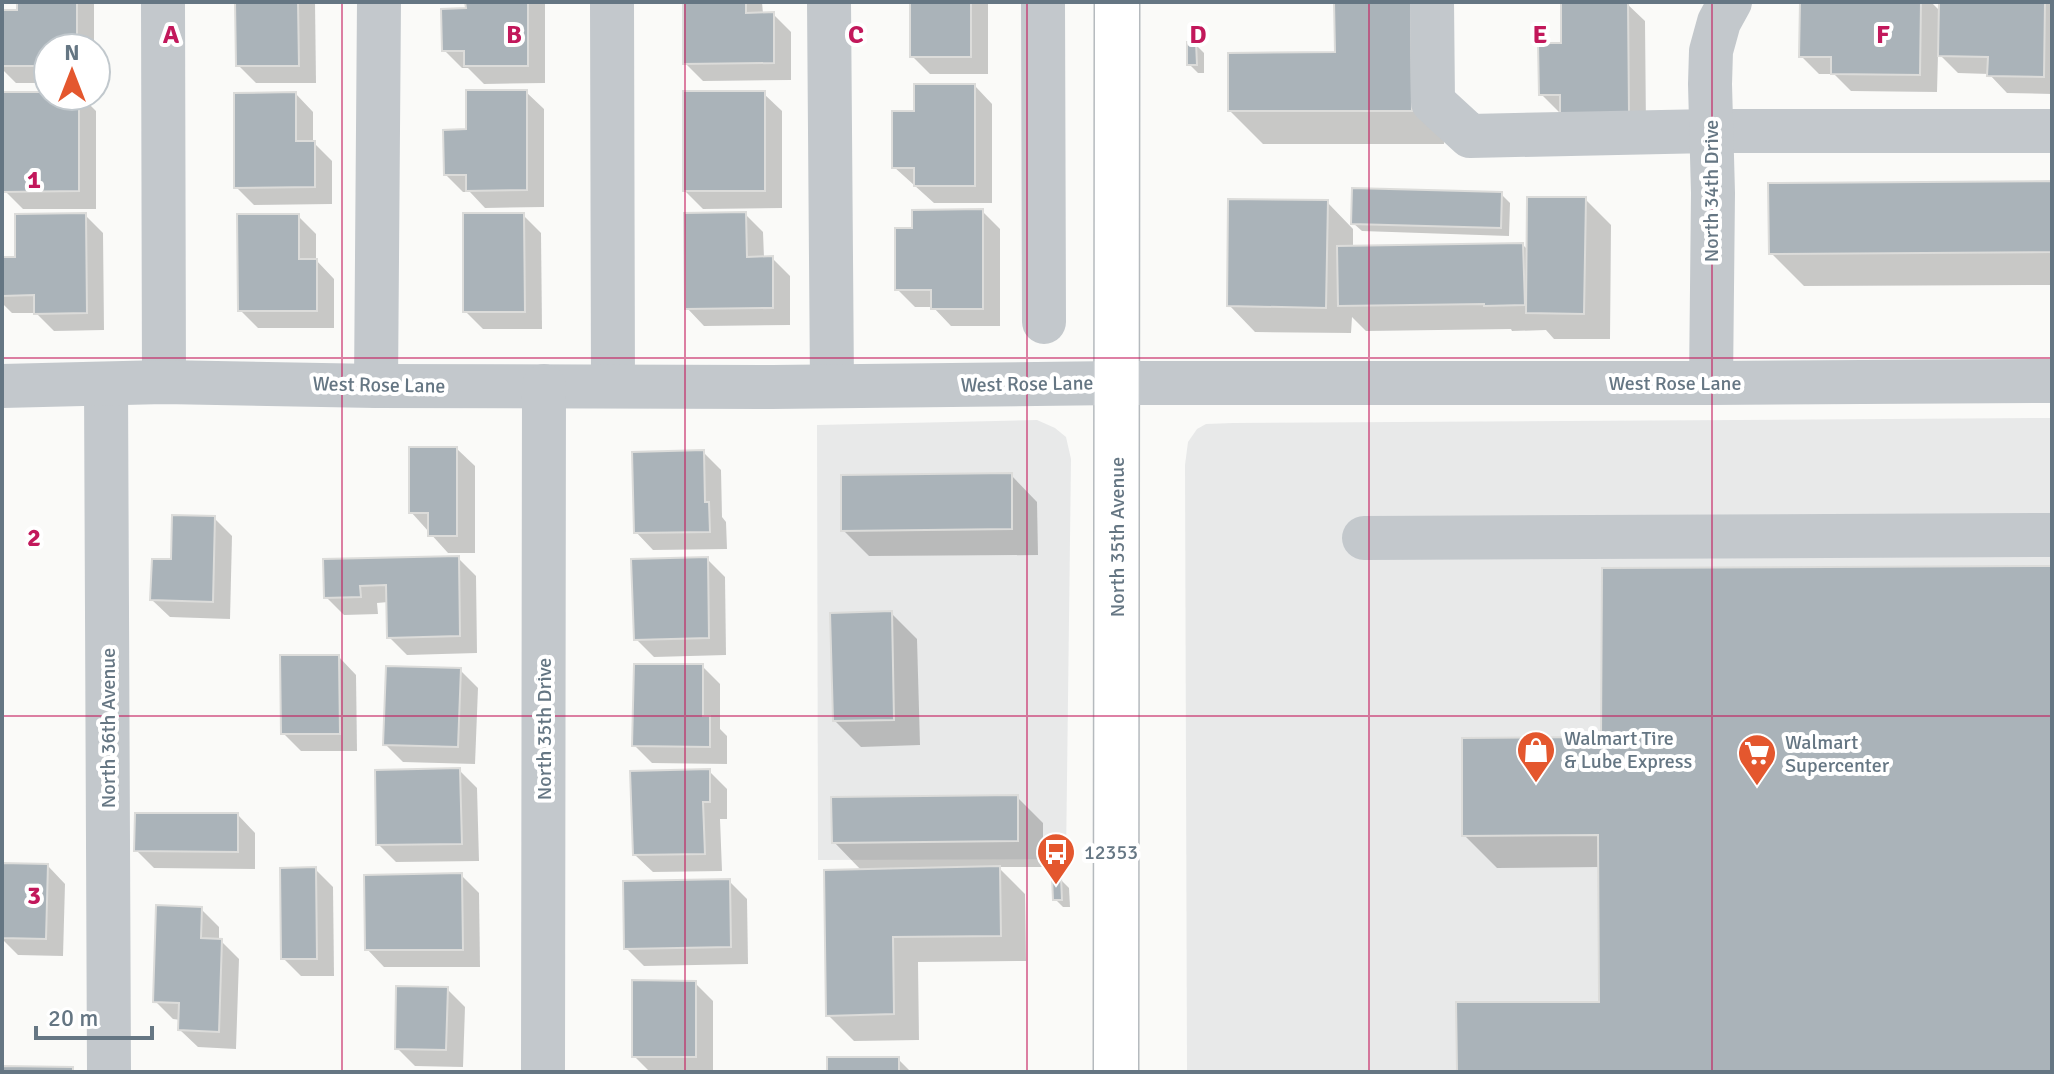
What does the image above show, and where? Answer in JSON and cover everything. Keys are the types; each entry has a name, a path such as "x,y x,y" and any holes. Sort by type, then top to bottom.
{"main road":[{"name":"North 35th Avenue","path":"1116,1072 1117,2"}],"street":[{"path":"163,2 164,382"},
{"path":"376,386 379,2"},
{"path":"612,2 613,386"},
{"path":"829,2 832,386"},
{"path":"1043,2 1044,322"},
{"path":"1432,2 1433,102 1470,136 1711,131 2052,131"},
{"name":"North 34th Drive","path":"1711,383 1711,51 1719,22 1730,2"},
{"name":"West Rose Lane","path":"2,386 164,382 376,386 832,386 2052,381"},
{"name":"North 36th Avenue","path":"106,384 109,1072"},
{"name":"North 35th Drive","path":"543,1072 544,386"},
{"path":"1364,538 2052,535"}],"shaded area":[{"path":"2052,418 2052,1072 1187,1072 1185,465 1188,442 1197,429 1206,424 1233,423"},
{"path":"1037,420 1066,437 1071,459 1066,859 818,860 817,425"}],"building":[{"path":"17,2 77,2 77,32 32,32 32,66 2,66 2,10 17,10"},
{"path":"235,2 298,2 299,66 236,66"},
{"path":"465,2 528,2 528,66 464,66 464,51 442,51 441,9 466,8"},
{"path":"683,2 746,2 746,13 774,12 774,63 683,64"},
{"path":"910,2 971,2 971,57 910,57"},
{"path":"1334,2 1411,2 1412,111 1228,111 1228,53 1335,52"},
{"path":"1561,2 1628,2 1629,113 1560,114 1560,95 1539,95 1538,43 1561,43"},
{"path":"1800,2 1921,2 1920,75 1831,74 1831,57 1799,57"},
{"path":"1939,2 2045,2 2044,77 1987,76 1988,57 1938,56"},
{"path":"1187,42 1196,42 1197,65 1187,65"},
{"path":"914,84 975,84 975,186 914,186 914,168 892,168 892,111 914,111"},
{"path":"466,90 527,90 527,190 466,191 466,175 444,175 443,130 466,129"},
{"path":"683,91 765,91 765,191 683,191"},
{"path":"2,92 32,92 32,112 79,112 79,191 3,192"},
{"path":"296,92 296,141 315,141 315,187 234,188 234,93"},
{"path":"2052,181 2052,252 1769,254 1768,183"},
{"path":"1352,188 1502,192 1501,228 1351,224"},
{"path":"1527,197 1586,197 1584,314 1526,313"},
{"path":"1228,199 1328,200 1326,308 1227,306"},
{"path":"983,209 983,309 931,309 931,290 895,290 895,228 912,228 912,210"},
{"path":"746,212 747,257 773,256 773,308 685,309 684,213"},
{"path":"86,213 87,313 34,314 34,295 2,296 2,257 15,257 15,214"},
{"path":"463,213 524,213 525,312 463,312"},
{"path":"237,214 299,214 299,259 317,259 317,311 238,311"},
{"path":"1523,243 1525,305 1338,306 1337,246"},
{"path":"409,447 457,447 457,536 428,536 428,513 409,513"},
{"path":"704,450 705,502 709,502 710,532 634,533 632,452"},
{"path":"1012,473 1012,529 841,531 841,475"},
{"path":"172,515 215,516 213,602 150,600 152,559 171,559"},
{"path":"459,556 460,636 387,638 386,585 360,586 361,597 324,598 323,559"},
{"path":"708,557 709,638 634,640 631,559"},
{"name":"Walmart Supercenter","path":"2052,566 2052,1072 1457,1072 1456,1002 1599,1002 1598,835 1462,836 1462,738 1601,737 1602,568"},
{"path":"892,611 894,720 833,721 830,613"},
{"path":"280,655 339,655 340,734 281,734"},
{"path":"634,664 703,664 703,716 710,716 710,747 632,746"},
{"path":"386,666 461,668 458,747 383,745"},
{"path":"460,768 462,844 376,845 375,770"},
{"path":"710,769 710,802 703,802 705,854 633,855 630,771"},
{"path":"1018,795 1018,841 832,843 831,797"},
{"path":"135,813 238,813 238,852 134,851"},
{"path":"2,863 48,864 46,939 2,938"},
{"path":"1000,866 1001,936 893,937 894,1014 826,1016 824,870"},
{"path":"316,867 317,959 281,959 280,868"},
{"path":"462,873 463,950 365,950 364,875"},
{"path":"1052,877 1061,877 1062,900 1053,900"},
{"path":"730,879 731,947 624,949 623,881"},
{"path":"156,905 202,907 201,938 222,939 219,1032 178,1030 179,1003 153,1002"},
{"path":"632,980 696,981 696,1057 632,1057"},
{"path":"396,986 448,987 446,1050 395,1049"},
{"path":"827,1057 899,1057 899,1072 827,1072"},
{"path":"2,1066 73,1067 73,1072 2,1072"}],"place":[{"name":"Walmart Tire & Lube Express","path":"1536,784"},
{"name":"Walmart Supercenter","path":"1757,787"},
{"name":"12353","path":"1056,886"}]}
